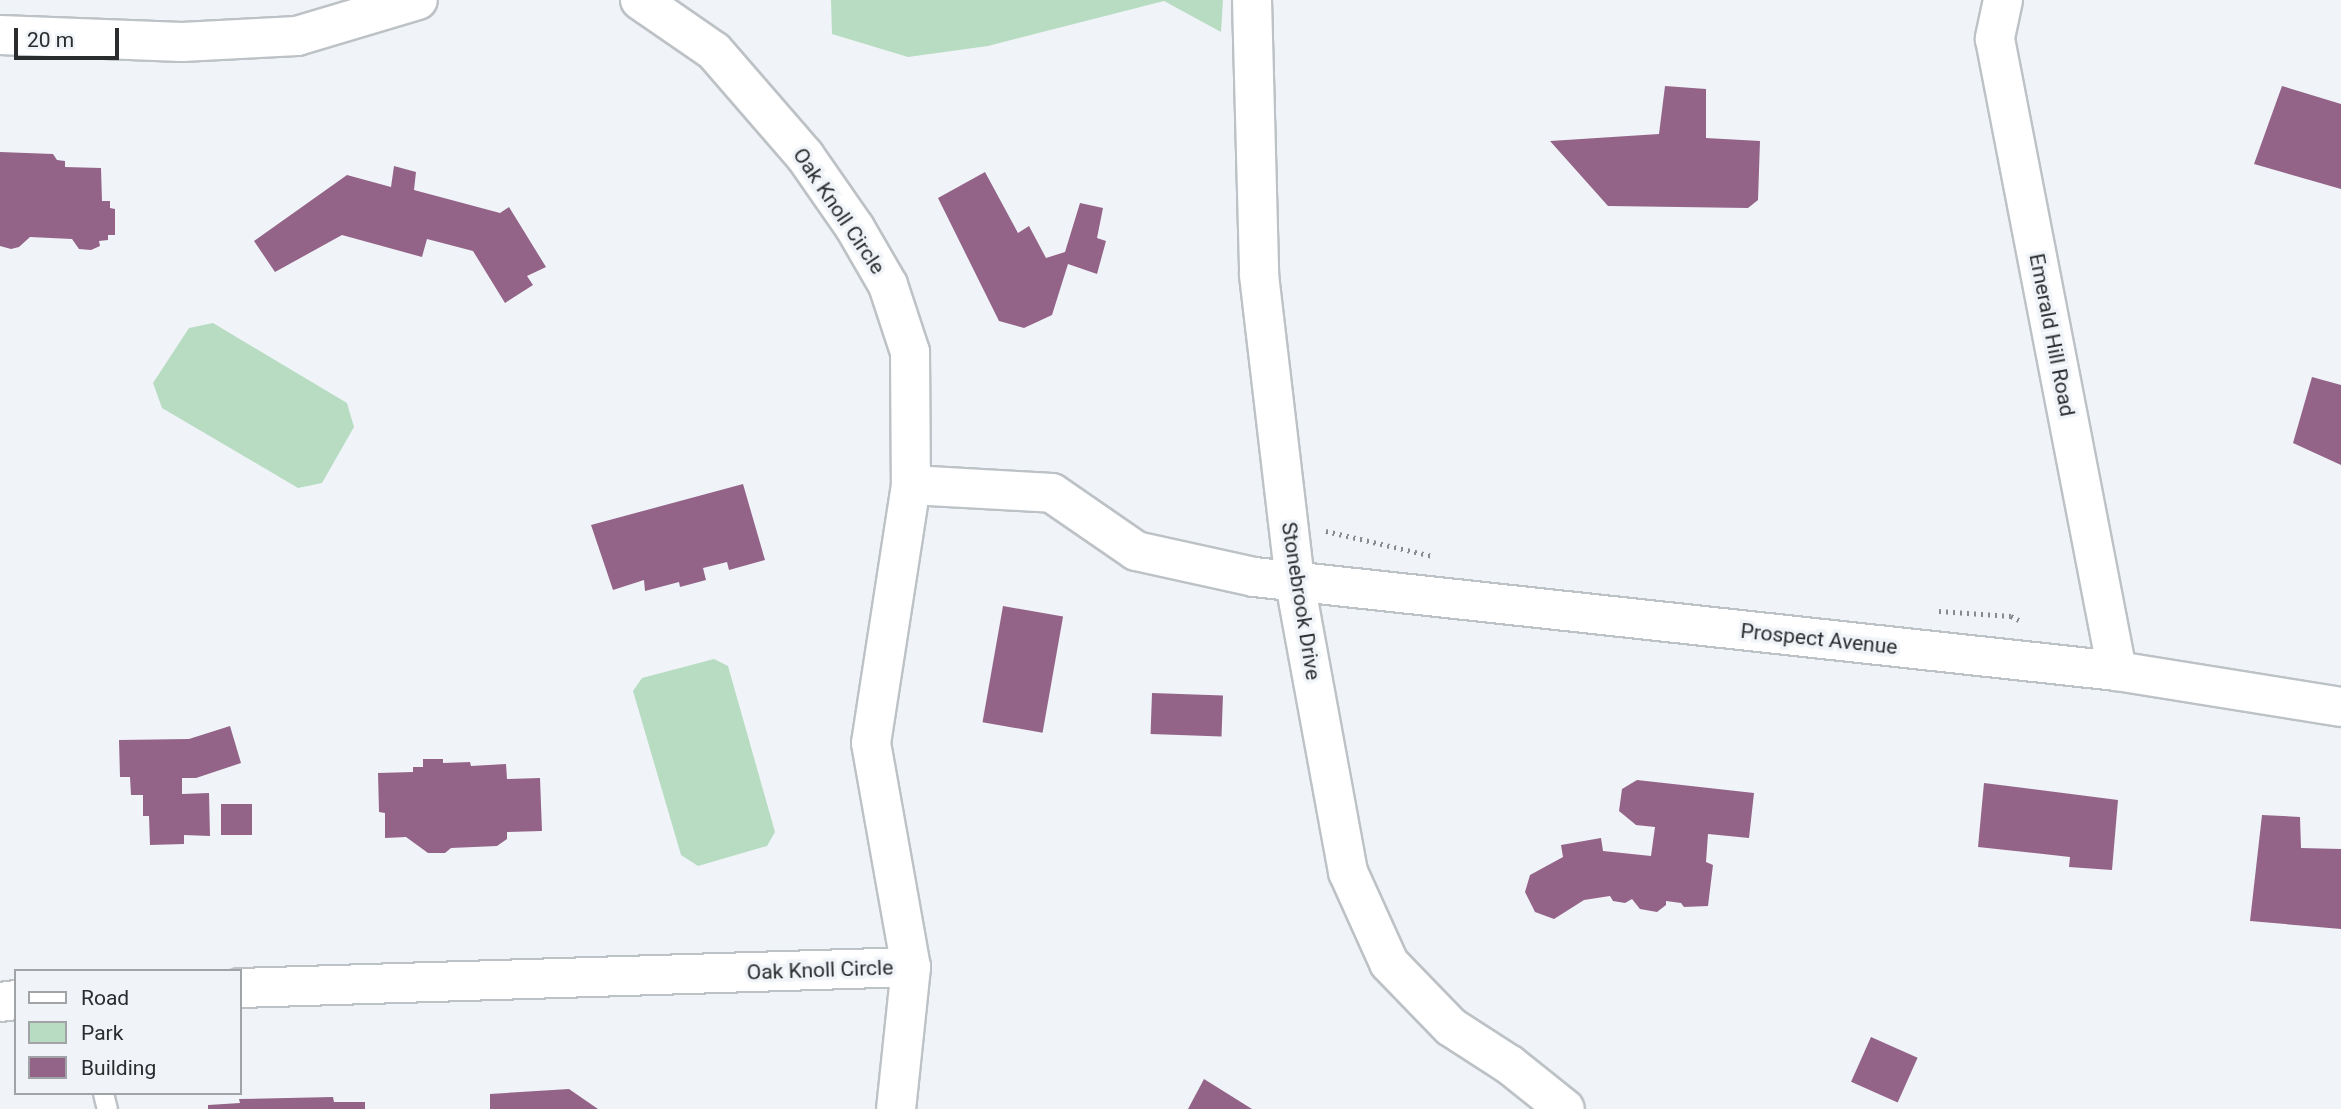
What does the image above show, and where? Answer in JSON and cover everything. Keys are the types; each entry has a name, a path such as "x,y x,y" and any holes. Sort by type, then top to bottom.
{"street":[{"path":"0,35 182,41 297,36 418,0"},
{"name":"Oak Knoll Circle","path":"242,988 911,967 871,743 911,485 910,352 888,285 855,228 805,156 714,51 640,0"},
{"name":"Stonebrook Drive","path":"1252,0 1259,275 1295,583 1348,872 1389,962 1451,1027 1510,1065 1565,1109"},
{"name":"Emerald Hill Road","path":"2003,0 1995,39 2117,671"},
{"path":"911,485 1052,493 1136,551 1295,583"},
{"name":"Prospect Avenue","path":"1295,583 2117,671 2341,707"},
{"path":"896,1109 911,967"}],"green space":[{"path":"831,0 1223,0 1221,32 1164,1 988,46 908,57 832,34"},
{"path":"213,323 347,403 354,427 322,483 298,488 162,408 153,383 189,328"},
{"path":"714,659 728,666 775,832 767,846 698,866 681,855 633,691 642,678"}],"building":[{"path":"1665,86 1706,89 1706,138 1760,141 1758,200 1748,208 1608,206 1550,141 1659,134"},
{"path":"2282,86 2341,104 2341,189 2254,164"},
{"path":"0,152 53,154 57,160 65,161 65,167 101,168 102,201 110,201 110,208 115,209 115,235 108,235 108,240 99,241 100,246 91,250 79,249 72,239 30,237 19,247 11,249 0,246"},
{"path":"394,166 416,172 414,190 500,213 509,207 546,267 527,276 533,285 505,303 473,251 427,239 422,257 342,235 275,272 254,241 347,175 391,187"},
{"path":"985,172 1018,233 1029,226 1046,258 1065,252 1080,203 1103,208 1097,238 1106,241 1097,274 1068,264 1052,315 1024,328 999,321 938,198"},
{"path":"2312,377 2341,385 2341,465 2293,443"},
{"path":"743,484 765,560 729,570 727,562 703,568 706,580 680,587 679,582 645,591 644,580 613,590 591,525"},
{"path":"1003,606 1063,617 1043,733 983,722"},
{"path":"1152,693 1223,695 1222,736 1151,734"},
{"path":"230,726 241,763 196,778 182,778 182,794 209,793 210,836 184,835 184,844 150,845 149,816 143,816 143,795 131,795 130,777 120,777 119,740 189,739"},
{"path":"423,759 443,759 443,763 470,762 471,766 506,764 507,779 540,778 542,831 507,832 507,839 497,846 451,848 445,853 428,853 406,837 385,838 385,813 379,812 378,773 413,772 413,767 423,767"},
{"path":"1637,780 1754,793 1749,838 1708,834 1706,862 1713,865 1708,906 1684,907 1681,903 1666,901 1666,905 1657,912 1640,909 1632,899 1625,903 1613,901 1610,896 1584,900 1554,919 1535,912 1525,892 1530,875 1563,857 1561,845 1601,838 1603,851 1651,856 1655,827 1636,825 1619,811 1622,789"},
{"path":"1984,783 2118,800 2112,870 2069,867 2070,857 1978,847"},
{"path":"221,804 252,804 252,835 221,835"},
{"path":"2262,815 2300,817 2301,848 2341,849 2341,929 2250,921"},
{"path":"1871,1037 1918,1058 1898,1103 1851,1082"},
{"path":"1204,1079 1252,1109 1188,1109"},
{"path":"569,1089 598,1109 490,1109 490,1094"},
{"path":"333,1097 334,1102 365,1102 365,1109 208,1109 208,1105 240,1103 239,1099"}]}
